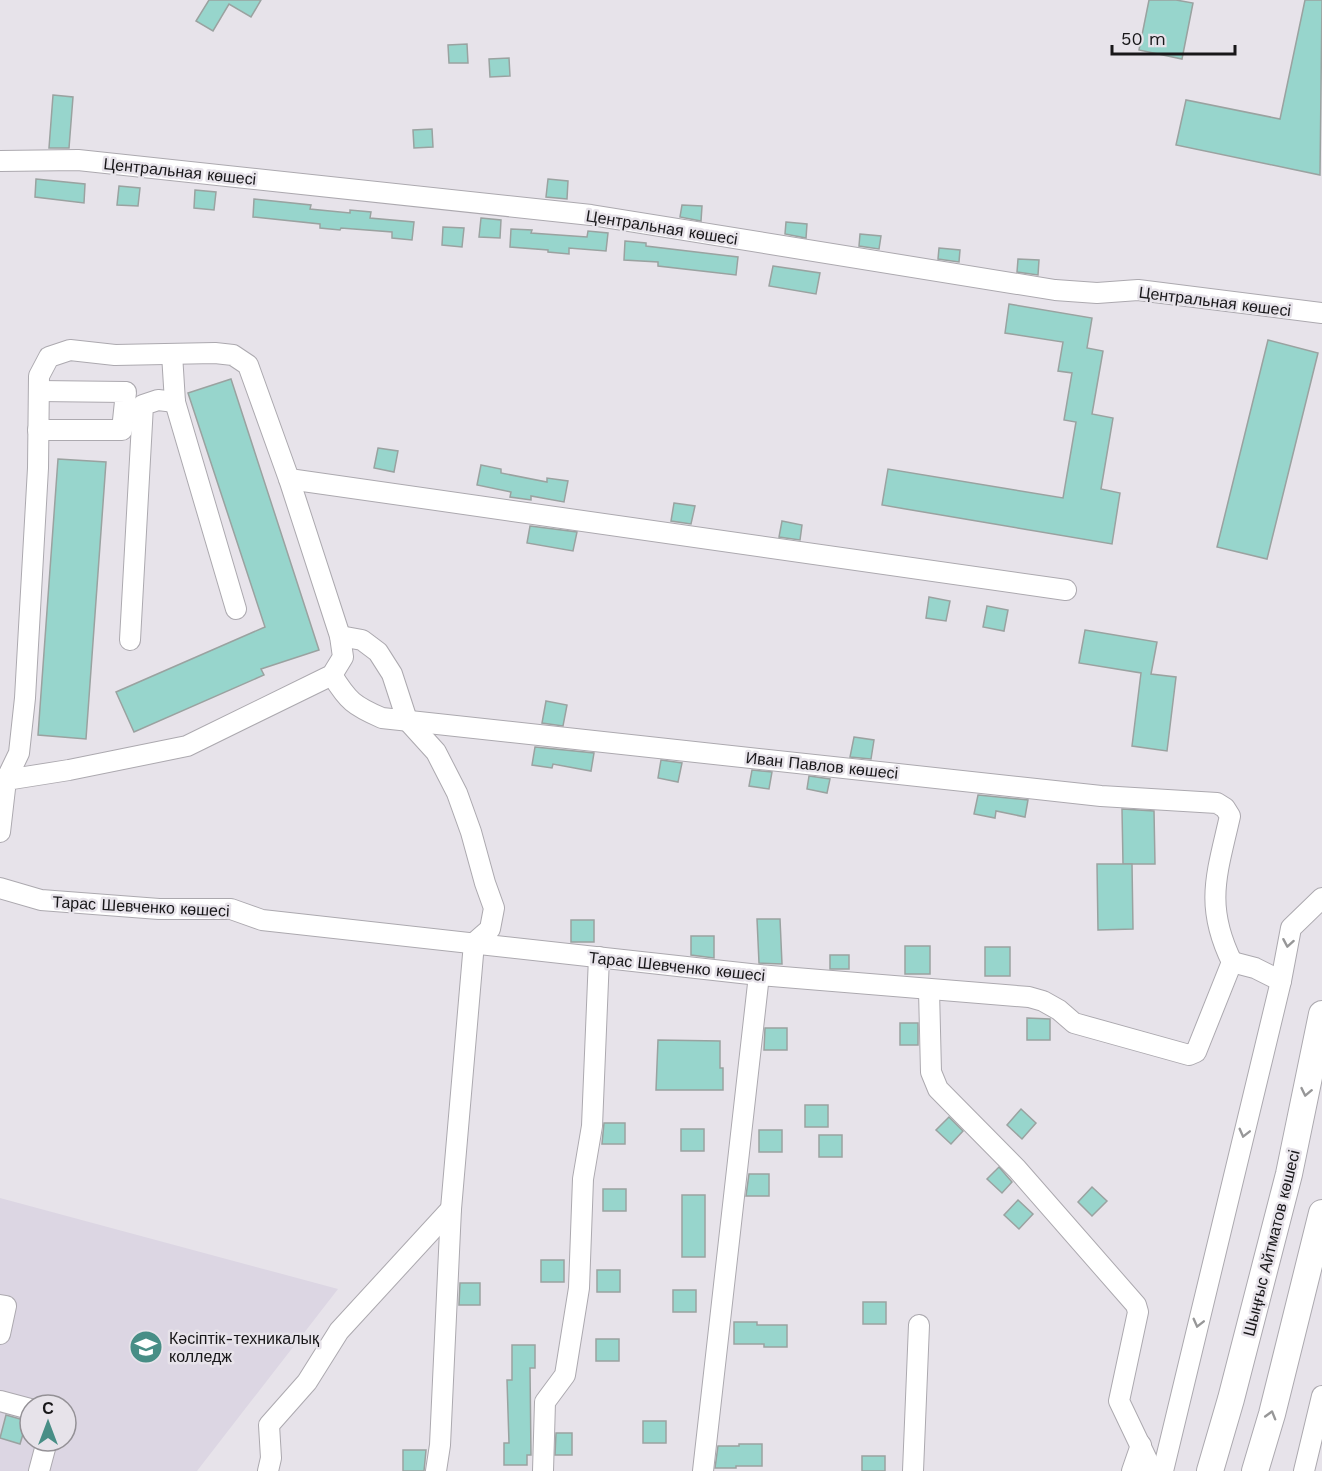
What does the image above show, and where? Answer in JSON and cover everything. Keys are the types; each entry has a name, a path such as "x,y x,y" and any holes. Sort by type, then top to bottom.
{"main road":[{"name":"Шыңғыс Айтматов көшесі","path":"1210,1471 1234,1388 1289,1174 1322,1014"},
{"path":"1255,1471 1272,1414 1322,1213"}],"street":[{"name":"Центральная көшесі","path":"0,161 78,160 591,215 1055,290 1097,293 1138,291 1322,313"},
{"path":"0,832 3,780 20,753 24,709 39,376 50,357 70,350 115,355 232,355 248,365 289,479 340,636 342,657 332,675 187,746 69,770 3,780"},
{"path":"172,354 175,402 236,609"},
{"path":"38,430 122,430 126,392 39,391"},
{"path":"130,640 143,405 158,400 175,402"},
{"path":"289,479 1066,590"},
{"path":"340,636 362,640 378,652 392,674 407,720 436,752 457,793 494,908 490,929 474,943 451,1209 440,1445 436,1471"},
{"name":"Иван Павлов көшесі","path":"332,675 357,708 382,718 1101,796 1217,803 1225,808 1230,816 1215,881 1216,917 1221,940 1232,962"},
{"name":"Тарас Шевченко көшесі","path":"0,888 41,900 159,909 231,909 262,920 759,975 1029,997 1043,1001 1059,1010 1074,1023 1188,1055 1196,1052 1232,962"},
{"path":"1148,1470 1281,981 1291,928 1322,898"},
{"path":"543,1471 545,1402 565,1375 579,1288 583,1179 592,1126 599,957"},
{"path":"1232,962 1255,968 1281,981"},
{"path":"703,1471 759,975"},
{"path":"929,990 931,1072 938,1089 1017,1169 1136,1305 1138,1312 1119,1401 1141,1445 1148,1470"},
{"path":"268,1471 271,1458 269,1425 307,1382 339,1331 451,1209"},
{"path":"0,1305 6,1306 0,1334"},
{"path":"913,1471 919,1325"},
{"path":"1304,1471 1322,1396"},
{"path":"0,1401 18,1406"},
{"path":"39,1471 44,1453"}],"shaded area":[{"name":"Кәсіптік-техникалық колледж","path":"0,1198 338,1289 197,1471 0,1471"}],"building":[{"path":"209,0 261,0 251,17 229,4 213,31 196,21"},
{"path":"1149,0 1176,0 1193,3 1182,59 1139,50"},
{"path":"1305,0 1322,0 1320,175 1176,145 1186,100 1280,119"},
{"path":"467,44 468,63 449,63 448,45"},
{"path":"509,58 510,76 490,77 489,59"},
{"path":"53,95 73,97 69,148 49,148"},
{"path":"432,129 433,147 414,148 413,130"},
{"path":"36,179 85,184 84,203 35,197"},
{"path":"548,179 568,181 567,199 546,197"},
{"path":"119,186 140,188 138,206 117,205"},
{"path":"195,190 216,192 214,210 194,208"},
{"path":"254,199 311,205 310,209 350,213 350,210 371,212 370,218 414,222 412,240 392,238 392,232 320,228 320,224 253,217"},
{"path":"682,205 702,206 701,221 680,217"},
{"path":"481,218 501,220 500,238 479,237"},
{"path":"786,222 807,224 806,238 785,234"},
{"path":"443,227 464,228 462,247 442,245"},
{"path":"511,229 532,230 531,233 587,237 588,231 608,233 606,251 569,248 569,254 510,247"},
{"path":"860,234 881,236 879,249 859,246"},
{"path":"625,241 646,243 646,246 738,257 736,275 658,266 658,262 624,260"},
{"path":"939,248 960,250 959,262 938,259"},
{"path":"1018,259 1039,260 1038,275 1017,272"},
{"path":"773,266 820,273 816,294 769,286"},
{"path":"1009,304 1092,318 1087,348 1103,351 1092,414 1113,418 1101,489 1120,493 1112,544 882,505 888,469 1063,498 1076,422 1064,420 1072,373 1058,371 1063,342 1005,333"},
{"path":"1268,340 1318,353 1267,559 1217,547"},
{"path":"231,379 319,650 261,669 264,675 134,732 116,692 265,627 188,393"},
{"path":"378,448 398,451 394,472 374,468"},
{"path":"58,459 106,462 86,739 38,735"},
{"path":"481,465 501,469 501,473 547,482 547,478 568,481 564,502 531,496 531,500 510,497 511,492 477,485"},
{"path":"674,503 695,506 691,524 671,521"},
{"path":"782,521 802,525 800,540 779,537"},
{"path":"530,526 577,532 573,551 527,543"},
{"path":"929,597 950,601 946,621 926,618"},
{"path":"987,606 1008,610 1004,631 983,627"},
{"path":"1085,630 1157,642 1151,674 1176,677 1167,751 1132,746 1141,673 1079,663"},
{"path":"546,701 567,705 563,726 542,723"},
{"path":"854,737 874,740 871,759 850,757"},
{"path":"535,747 594,753 591,771 553,764 552,768 532,765"},
{"path":"661,760 682,763 678,782 658,778"},
{"path":"752,770 772,772 769,789 749,786"},
{"path":"809,776 830,779 827,793 807,789"},
{"path":"978,795 1028,800 1025,817 996,811 995,818 974,814"},
{"path":"1122,809 1154,811 1155,864 1123,864"},
{"path":"1097,864 1132,864 1133,929 1098,930"},
{"path":"757,919 780,919 782,964 759,963"},
{"path":"571,920 594,920 594,942 571,942"},
{"path":"691,936 714,936 714,958 691,955"},
{"path":"905,946 930,946 930,974 905,974"},
{"path":"985,947 1010,947 1010,976 985,976"},
{"path":"830,955 849,955 849,969 830,969"},
{"path":"1027,1018 1050,1019 1050,1040 1027,1040"},
{"path":"900,1023 918,1023 918,1045 900,1045"},
{"path":"765,1028 787,1028 787,1050 764,1050"},
{"path":"658,1040 720,1041 723,1090 656,1090"},
{"path":"805,1105 828,1105 828,1127 805,1127"},
{"path":"1021,1109 1036,1123 1022,1139 1007,1125"},
{"path":"949,1117 963,1131 951,1144 936,1130"},
{"path":"604,1123 625,1123 625,1144 602,1144"},
{"path":"681,1129 704,1129 704,1151 681,1151"},
{"path":"759,1130 782,1130 782,1152 759,1152"},
{"path":"819,1135 842,1135 842,1157 819,1157"},
{"path":"999,1167 1012,1182 1002,1193 987,1179"},
{"path":"749,1174 769,1174 769,1196 746,1196"},
{"path":"1092,1187 1107,1201 1092,1216 1078,1202"},
{"path":"603,1189 626,1189 626,1211 603,1211"},
{"path":"682,1195 705,1195 705,1257 682,1257"},
{"path":"1018,1200 1033,1214 1019,1229 1004,1215"},
{"path":"541,1260 564,1260 564,1282 541,1282"},
{"path":"597,1270 620,1270 620,1292 597,1292"},
{"path":"460,1283 480,1283 480,1305 459,1305"},
{"path":"673,1290 696,1290 696,1312 673,1312"},
{"path":"863,1302 886,1302 886,1324 863,1324"},
{"path":"734,1322 787,1325 787,1347 734,1344"},
{"path":"596,1339 619,1339 619,1361 596,1361"},
{"path":"512,1345 535,1345 535,1368 530,1368 531,1455 527,1455 527,1465 504,1465 504,1443 509,1443 507,1380 512,1380"},
{"path":"6,1415 18,1418 18,1443 0,1438"},
{"path":"643,1421 666,1421 666,1443 643,1443"},
{"path":"556,1433 572,1433 572,1455 555,1455"},
{"path":"739,1444 762,1444 762,1466 715,1468 718,1446 739,1446"},
{"path":"403,1450 426,1450 424,1471 403,1471"},
{"path":"862,1456 885,1456 885,1471 862,1471"}],"place":[{"name":"Кәсіптік-техникалық колледж","path":"146,1347"}]}
